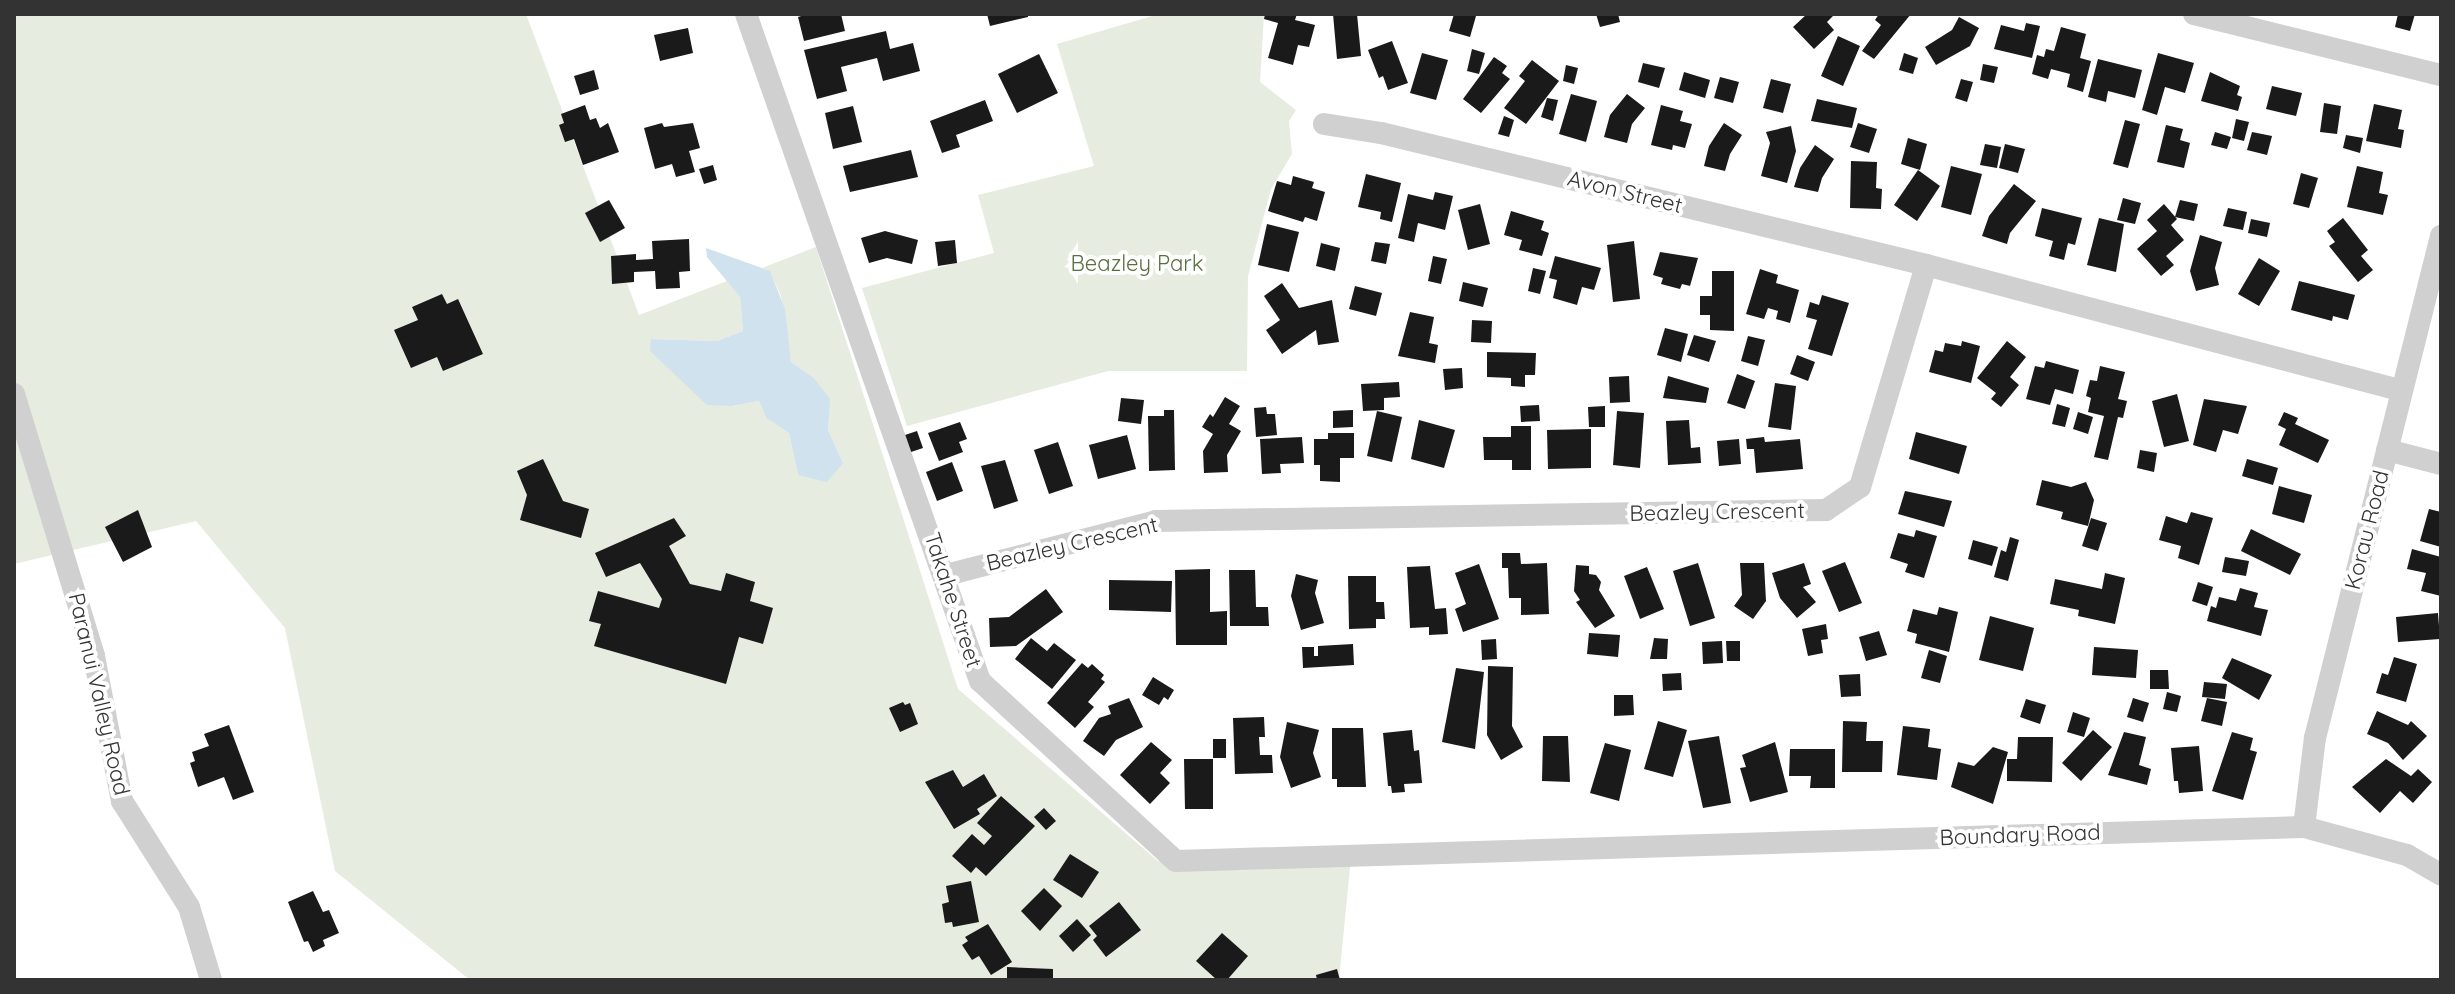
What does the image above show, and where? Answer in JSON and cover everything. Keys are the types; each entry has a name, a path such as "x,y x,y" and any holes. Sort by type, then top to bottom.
{"street":[{"name":"Takahe Street","path":"746,14 946,575 980,681 1176,861 1589,847"},
{"path":"2194,14 2441,75"},
{"name":"Avon Street","path":"1324,124 1381,133 1926,265"},
{"name":"Korau Road","path":"2304,827 2315,738 2441,236"},
{"name":"Beazley Crescent","path":"946,575 1156,521 1826,510 1860,487 1926,265"},
{"path":"1926,265 2402,391"},
{"name":"Paranui Valley Road","path":"14,394 94,656 122,801 189,907 211,980"},
{"path":"2387,450 2441,464"},
{"name":"Boundary Road","path":"1589,847 2304,827 2407,855 2441,875"}],"green space":[{"path":"14,14 526,14 639,315 727,281 740,297 743,331 717,341 651,339 732,406 759,401 766,418 789,433 798,475 843,463 828,430 829,399 814,378 791,362 781,296 770,272 762,268 816,247 958,689 1158,861 1351,857 1339,980 470,980 335,871 285,628 196,521 14,564"},
{"name":"Beazley Park","path":"1159,14 1264,14 1260,82 1296,110 1289,121 1292,154 1271,189 1248,276 1247,371 1108,371 907,426 862,288 994,253 978,195 1094,166 1057,44"}],"water":[{"path":"706,248 770,271 785,309 791,362 814,378 830,399 828,430 843,463 827,482 798,475 789,433 766,418 759,401 732,406 707,405 650,351 651,339 717,341 743,331 740,297 707,257"}],"building":[{"path":"841,14 845,31 804,41 798,17"},
{"path":"987,14 1028,14 1028,17 990,26"},
{"path":"1265,14 1297,14 1295,20 1315,25 1309,47 1298,45 1293,65 1268,58 1278,23 1264,19"},
{"path":"1333,14 1357,14 1361,56 1337,59"},
{"path":"1454,14 1476,16 1470,37 1449,31"},
{"path":"1596,14 1618,14 1620,22 1600,27"},
{"path":"1807,14 1835,14 1827,22 1834,30 1814,49 1793,27"},
{"path":"1879,14 1911,14 1874,59 1862,51 1881,25 1875,20"},
{"path":"2398,14 2415,14 2410,31 2395,27"},
{"path":"1959,17 1979,28 1970,46 1936,65 1925,47 1952,30"},
{"path":"2026,23 2040,26 2032,58 1994,49 2001,25 2024,31"},
{"path":"2061,27 2086,34 2080,58 2091,61 2083,92 2067,87 2070,74 2051,69 2048,79 2032,74 2037,55 2044,57 2046,49 2054,51"},
{"path":"688,28 693,53 660,61 654,35"},
{"path":"886,31 890,49 913,43 920,71 883,81 877,58 841,67 847,91 817,99 804,50"},
{"path":"1838,36 1860,46 1843,86 1821,76"},
{"path":"1392,41 1408,83 1388,90 1383,76 1379,78 1368,50"},
{"path":"1472,49 1485,53 1479,74 1467,71"},
{"path":"1422,53 1448,60 1436,100 1410,93"},
{"path":"1904,53 1918,58 1913,74 1899,70"},
{"path":"2158,53 2194,63 2185,93 2165,87 2157,115 2142,110"},
{"path":"1039,54 1058,93 1017,113 998,74"},
{"path":"1494,57 1507,66 1502,73 1510,79 1481,113 1463,99"},
{"path":"2098,59 2142,70 2135,98 2108,91 2106,102 2088,97"},
{"path":"1532,60 1559,81 1526,124 1504,108 1525,81 1519,76"},
{"path":"1643,63 1665,68 1659,88 1638,82"},
{"path":"1983,64 1998,67 1994,83 1980,80"},
{"path":"1566,65 1578,68 1574,84 1563,81"},
{"path":"594,70 599,89 580,95 574,76"},
{"path":"1684,72 1710,80 1705,98 1679,90"},
{"path":"2210,72 2240,86 2237,95 2242,97 2238,111 2201,101"},
{"path":"1720,77 1739,82 1733,103 1714,98"},
{"path":"1771,79 1791,84 1783,113 1763,108"},
{"path":"1961,79 1973,82 1967,102 1955,98"},
{"path":"2272,86 2302,93 2296,116 2266,109"},
{"path":"1571,94 1597,101 1586,142 1559,134"},
{"path":"1627,94 1645,108 1632,124 1627,143 1604,137 1610,115"},
{"path":"1547,98 1558,100 1553,121 1541,117"},
{"path":"1817,99 1857,108 1852,128 1811,121"},
{"path":"985,100 993,121 956,135 960,147 942,153 930,121"},
{"path":"2324,103 2341,106 2337,134 2320,132"},
{"path":"2374,104 2402,110 2398,129 2404,130 2401,148 2366,141"},
{"path":"585,105 590,120 596,118 600,128 608,123 619,152 583,165 574,139 565,142 559,125 564,123 561,114"},
{"path":"1661,105 1683,111 1680,121 1692,124 1685,148 1673,145 1672,150 1651,145"},
{"path":"853,106 862,142 833,149 825,113"},
{"path":"1504,116 1514,120 1509,137 1498,134"},
{"path":"2236,119 2249,122 2244,141 2232,138"},
{"path":"2125,120 2140,124 2128,168 2113,164"},
{"path":"662,123 664,127 693,123 700,148 689,151 695,172 676,177 672,164 655,169 644,128"},
{"path":"1724,123 1742,135 1730,154 1725,171 1704,166 1709,146"},
{"path":"1858,123 1877,129 1869,153 1850,147"},
{"path":"2166,125 2183,129 2180,140 2190,143 2184,168 2157,162"},
{"path":"1791,126 1796,151 1787,183 1761,176 1770,143 1766,132"},
{"path":"2215,132 2231,137 2227,149 2211,145"},
{"path":"2252,132 2272,136 2267,155 2247,150"},
{"path":"2346,135 2363,138 2360,153 2343,148"},
{"path":"1908,138 1927,144 1920,170 1901,164"},
{"path":"1985,144 2001,147 1997,168 1980,165"},
{"path":"2005,144 2025,149 2018,173 1999,168"},
{"path":"1815,145 1834,159 1822,178 1818,192 1794,187 1800,168"},
{"path":"911,150 918,177 850,192 843,166"},
{"path":"1851,161 1877,162 1876,188 1882,189 1881,209 1850,208"},
{"path":"713,165 717,180 704,184 699,169"},
{"path":"1951,166 1982,174 1971,215 1941,207"},
{"path":"2357,166 2383,172 2379,193 2388,195 2383,215 2347,207"},
{"path":"1918,170 1940,186 1917,221 1894,205"},
{"path":"2301,173 2318,178 2309,208 2293,204"},
{"path":"1366,174 1401,183 1392,222 1380,219 1381,212 1358,207"},
{"path":"1293,176 1314,182 1312,188 1325,192 1317,221 1305,217 1303,222 1268,211 1277,181 1291,185"},
{"path":"2014,184 2036,201 2010,233 2007,244 1982,236 1989,216"},
{"path":"1435,192 1453,196 1445,230 1418,223 1414,242 1398,238 1408,194 1433,200"},
{"path":"2123,198 2141,203 2135,224 2117,220"},
{"path":"609,200 625,228 600,242 585,213"},
{"path":"2180,200 2198,204 2194,221 2175,217"},
{"path":"1480,204 1490,244 1468,250 1458,210"},
{"path":"2164,204 2177,219 2171,225 2184,240 2166,256 2174,265 2161,276 2137,249 2157,231 2147,220"},
{"path":"2042,208 2082,218 2075,245 2068,243 2064,260 2049,256 2053,241 2035,236"},
{"path":"2228,208 2247,212 2243,230 2223,226"},
{"path":"1511,211 1544,221 1541,230 1549,233 1542,256 1519,250 1522,240 1504,235"},
{"path":"2099,218 2124,224 2116,272 2087,265"},
{"path":"2343,218 2368,250 2361,256 2373,270 2358,282 2329,246 2335,242 2327,231"},
{"path":"2251,219 2270,223 2267,237 2248,233"},
{"path":"1267,224 1299,232 1289,272 1258,265"},
{"path":"885,231 918,240 912,264 887,258 869,263 861,238"},
{"path":"2200,235 2222,242 2215,268 2219,285 2196,291 2190,271"},
{"path":"689,239 690,271 679,272 680,288 656,289 655,271 634,272 634,282 612,284 611,256 636,254 636,260 653,259 652,241"},
{"path":"955,240 957,263 938,266 935,242"},
{"path":"1634,241 1640,299 1613,302 1607,245"},
{"path":"1375,242 1390,244 1386,264 1371,261"},
{"path":"1321,243 1340,248 1335,271 1316,266"},
{"path":"1660,252 1698,258 1690,286 1682,284 1680,289 1661,284 1663,278 1653,275"},
{"path":"1433,256 1447,259 1441,284 1428,281"},
{"path":"1555,256 1601,268 1594,290 1582,287 1577,305 1553,298 1557,280 1549,278"},
{"path":"2259,258 2280,271 2259,306 2238,294"},
{"path":"1533,268 1546,271 1540,294 1528,291"},
{"path":"1760,269 1778,275 1776,283 1799,290 1790,323 1776,319 1778,311 1768,308 1764,319 1746,314"},
{"path":"1712,271 1734,271 1734,331 1710,330 1710,315 1700,315 1700,296 1712,296"},
{"path":"2299,281 2355,295 2348,320 2333,316 2332,321 2291,310"},
{"path":"1463,282 1488,288 1483,307 1459,301"},
{"path":"1282,283 1299,308 1332,300 1339,342 1318,345 1316,330 1282,354 1266,330 1280,320 1264,296"},
{"path":"1355,286 1382,293 1376,316 1349,309"},
{"path":"442,294 447,304 458,299 483,354 443,371 437,357 411,368 394,330 418,320 412,307"},
{"path":"1822,295 1849,303 1832,356 1808,349 1817,320 1806,317 1810,302 1819,305"},
{"path":"1410,312 1434,317 1429,343 1438,345 1435,363 1398,356"},
{"path":"1472,320 1492,321 1491,343 1471,342"},
{"path":"1665,328 1688,334 1681,362 1657,355"},
{"path":"1694,335 1716,341 1709,362 1687,355"},
{"path":"1748,336 1765,340 1758,366 1741,361"},
{"path":"1962,341 1980,346 1971,383 1929,372 1935,350 1943,352 1945,343 1961,346"},
{"path":"2007,341 2026,357 2010,377 2019,385 2001,407 1991,399 1996,393 1977,378"},
{"path":"1487,352 1536,353 1535,375 1525,375 1525,387 1511,386 1511,378 1487,377"},
{"path":"1797,355 1815,362 1808,381 1790,374"},
{"path":"2046,361 2079,370 2073,394 2055,389 2050,405 2026,399 2035,366 2044,368"},
{"path":"2100,366 2125,372 2118,399 2127,401 2123,418 2118,417 2108,460 2094,457 2104,416 2088,412 2091,398 2086,396 2090,380 2097,381"},
{"path":"1462,368 1463,388 1445,390 1443,369"},
{"path":"1737,374 1755,381 1745,409 1727,403"},
{"path":"1629,376 1630,402 1610,403 1609,377"},
{"path":"1668,376 1709,388 1706,403 1663,398"},
{"path":"1399,382 1400,397 1384,398 1384,410 1363,411 1361,384"},
{"path":"1775,383 1796,386 1791,430 1768,427"},
{"path":"2177,394 2189,441 2164,447 2152,401"},
{"path":"1225,397 1240,406 1229,424 1241,431 1227,455 1228,472 1204,473 1203,451 1213,434 1202,427 1210,414 1213,417"},
{"path":"1121,398 1144,400 1141,424 1118,421"},
{"path":"2204,399 2247,406 2238,434 2223,430 2216,452 2193,445"},
{"path":"2057,404 2070,408 2065,427 2052,424"},
{"path":"1539,405 1540,421 1521,422 1520,406"},
{"path":"1605,406 1605,427 1589,427 1588,407"},
{"path":"1266,407 1267,414 1275,414 1277,435 1256,437 1254,408"},
{"path":"1164,410 1174,410 1175,470 1149,471 1148,416 1164,416"},
{"path":"1353,410 1353,427 1333,428 1333,411"},
{"path":"1377,411 1402,417 1392,462 1367,456"},
{"path":"1617,411 1644,413 1640,468 1613,465"},
{"path":"2078,412 2093,417 2088,434 2073,429"},
{"path":"2284,412 2298,418 2295,424 2329,440 2318,463 2279,445 2286,429 2278,425"},
{"path":"1419,420 1455,430 1444,468 1411,459"},
{"path":"1689,420 1691,448 1700,447 1701,463 1668,465 1666,421"},
{"path":"960,422 967,439 959,442 963,452 939,461 928,433"},
{"path":"1511,426 1531,426 1531,470 1512,470 1512,460 1484,460 1483,437 1511,437"},
{"path":"1591,429 1591,468 1548,469 1547,430"},
{"path":"917,431 923,448 908,453 902,436"},
{"path":"1916,432 1967,446 1959,474 1909,459"},
{"path":"1328,433 1354,433 1354,458 1340,458 1340,482 1320,481 1320,465 1314,465 1314,439 1328,439"},
{"path":"1127,435 1136,469 1098,479 1089,445"},
{"path":"1302,437 1304,463 1280,464 1281,473 1262,474 1260,439"},
{"path":"1764,437 1765,442 1800,439 1803,469 1756,473 1754,449 1747,449 1746,439"},
{"path":"1739,439 1741,464 1719,466 1717,441"},
{"path":"1058,442 1073,486 1049,494 1034,450"},
{"path":"2140,450 2157,453 2154,472 2137,468"},
{"path":"543,459 563,501 589,509 581,538 520,520 527,495 517,471"},
{"path":"2247,459 2278,468 2273,485 2242,476"},
{"path":"1005,460 1018,501 994,509 981,466"},
{"path":"952,462 963,491 937,501 926,472"},
{"path":"2042,480 2071,487 2086,482 2094,500 2088,526 2061,519 2063,512 2036,505"},
{"path":"2279,486 2312,495 2304,523 2272,514"},
{"path":"1905,491 1952,501 1944,527 1898,514"},
{"path":"2429,509 2441,512 2441,547 2420,541"},
{"path":"138,510 152,547 123,562 105,527"},
{"path":"2191,512 2213,518 2199,565 2178,558 2181,546 2159,540 2166,516 2187,523"},
{"path":"674,518 686,536 669,546 690,584 721,591 726,573 755,582 750,601 773,608 763,644 739,637 726,684 594,646 601,624 589,621 598,591 659,608 662,599 640,563 606,577 595,553"},
{"path":"2091,518 2107,523 2098,551 2082,546"},
{"path":"2251,529 2301,554 2290,575 2241,551"},
{"path":"1916,530 1937,536 1924,578 1905,572 1908,564 1890,558 1898,533 1914,537"},
{"path":"2010,537 2019,540 2008,581 1994,577 2001,550 2006,552"},
{"path":"1973,540 1998,547 1992,566 1968,559"},
{"path":"2412,549 2441,557 2441,596 2421,591 2426,573 2407,569"},
{"path":"1502,553 1520,553 1521,564 1547,563 1549,614 1521,615 1521,598 1509,598 1508,568 1502,568"},
{"path":"2225,557 2249,561 2246,576 2222,572"},
{"path":"1845,562 1862,603 1839,612 1822,571"},
{"path":"1698,563 1715,618 1690,626 1673,571"},
{"path":"1740,563 1764,563 1766,601 1753,619 1734,606 1742,595"},
{"path":"1804,563 1811,584 1803,587 1816,602 1797,618 1780,598 1772,573"},
{"path":"1479,564 1499,619 1463,632 1455,609 1466,604 1455,573"},
{"path":"1576,565 1589,566 1589,574 1596,575 1601,582 1599,590 1615,616 1595,628 1576,602 1580,600 1574,591"},
{"path":"1430,566 1435,609 1446,608 1448,634 1429,635 1429,627 1410,628 1407,567"},
{"path":"1647,567 1664,609 1640,619 1624,576"},
{"path":"1210,569 1210,612 1227,611 1227,645 1176,645 1175,570"},
{"path":"1229,570 1255,570 1256,607 1268,607 1269,626 1230,626"},
{"path":"2105,573 2125,578 2115,624 2078,616 2079,610 2050,604 2055,579 2102,589"},
{"path":"1296,574 1318,580 1315,593 1324,623 1301,630 1291,596"},
{"path":"1348,576 1376,576 1376,602 1384,602 1385,619 1376,619 1376,628 1349,629"},
{"path":"1109,580 1172,581 1171,612 1109,610"},
{"path":"2198,582 2213,587 2207,606 2192,601"},
{"path":"2240,588 2258,593 2254,607 2268,610 2261,636 2207,621 2211,606 2216,608 2219,597 2236,601"},
{"path":"1046,589 1063,612 1016,646 990,647 989,618 1009,617"},
{"path":"1939,607 1958,612 1949,652 1915,643 1917,634 1907,631 1913,609 1937,615"},
{"path":"2438,613 2440,639 2398,642 2396,617"},
{"path":"1990,616 2034,628 2023,671 1979,660"},
{"path":"1826,624 1828,639 1821,640 1823,653 1808,656 1802,629"},
{"path":"1879,631 1887,655 1866,661 1859,637"},
{"path":"1589,633 1620,635 1618,657 1587,654"},
{"path":"1031,638 1047,651 1054,643 1076,660 1052,689 1015,659"},
{"path":"1654,638 1668,639 1667,659 1650,659"},
{"path":"1496,639 1497,659 1482,660 1481,640"},
{"path":"1722,641 1723,663 1703,664 1702,642"},
{"path":"1726,641 1740,641 1740,661 1727,661"},
{"path":"1353,644 1354,665 1303,668 1302,647 1314,647 1314,656 1318,656 1318,646"},
{"path":"2094,647 2138,650 2136,678 2092,675"},
{"path":"1929,650 1947,656 1940,683 1921,678"},
{"path":"2394,657 2417,664 2406,702 2376,693 2382,673 2388,675"},
{"path":"2232,658 2272,675 2259,700 2222,678"},
{"path":"1082,663 1088,668 1092,664 1104,675 1101,679 1105,682 1088,702 1094,707 1075,728 1047,703"},
{"path":"1488,666 1513,667 1512,726 1523,747 1501,760 1487,735"},
{"path":"1456,668 1484,672 1475,749 1442,742"},
{"path":"2150,670 2168,670 2169,689 2150,689"},
{"path":"1681,673 1682,690 1663,691 1662,674"},
{"path":"1860,674 1861,696 1841,697 1839,675"},
{"path":"1153,677 1174,690 1168,700 1164,697 1159,705 1142,695"},
{"path":"2204,682 2227,684 2225,699 2202,697"},
{"path":"2167,692 2181,696 2177,712 2163,709"},
{"path":"1614,695 1633,695 1634,715 1614,716"},
{"path":"1129,698 1143,727 1116,740 1104,756 1083,741 1099,718 1111,714 1108,706"},
{"path":"2133,698 2149,703 2143,722 2127,717"},
{"path":"2207,698 2227,702 2222,726 2201,721"},
{"path":"2026,699 2046,705 2040,724 2020,717"},
{"path":"903,702 905,705 910,703 918,724 900,732 889,708"},
{"path":"2377,711 2408,725 2411,721 2427,736 2403,760 2388,743 2367,734"},
{"path":"2073,712 2090,718 2084,737 2067,732"},
{"path":"1264,717 1265,737 1259,737 1260,755 1272,755 1273,773 1235,774 1233,718"},
{"path":"1658,721 1687,730 1673,777 1644,769"},
{"path":"1843,721 1867,722 1866,741 1883,741 1882,772 1842,772"},
{"path":"1287,722 1319,730 1313,753 1321,777 1291,788 1280,757"},
{"path":"229,725 254,792 233,800 224,777 198,787 190,763 195,761 192,752 209,746 204,734"},
{"path":"1903,726 1930,729 1928,747 1941,749 1937,780 1897,775"},
{"path":"1332,728 1363,728 1366,787 1337,787 1337,779 1332,779"},
{"path":"1412,730 1414,751 1419,750 1422,783 1404,784 1405,792 1392,793 1391,786 1388,786 1383,733"},
{"path":"2093,730 2112,747 2081,781 2062,763"},
{"path":"2124,732 2146,737 2139,765 2151,769 2147,785 2108,775"},
{"path":"2232,732 2253,738 2250,750 2257,752 2243,800 2212,791"},
{"path":"1543,736 1568,736 1570,782 1542,781"},
{"path":"1719,736 1731,803 1703,808 1688,741"},
{"path":"2018,737 2053,737 2052,782 2007,781 2007,759 2017,759"},
{"path":"1213,739 1226,739 1226,758 1213,758"},
{"path":"1151,742 1172,760 1160,773 1170,783 1150,804 1120,775"},
{"path":"1775,742 1788,792 1750,802 1740,768 1746,767 1742,755"},
{"path":"1605,743 1631,750 1619,801 1590,793"},
{"path":"2199,746 2203,791 2179,793 2178,781 2174,781 2171,748"},
{"path":"1993,747 2008,752 1993,804 1951,787 1958,762 1974,766"},
{"path":"1790,749 1835,749 1835,788 1810,788 1811,776 1789,776"},
{"path":"1184,759 1213,759 1213,809 1185,809"},
{"path":"2386,759 2411,776 2418,769 2432,782 2413,803 2400,791 2380,813 2352,787"},
{"path":"953,770 963,787 984,774 997,796 977,809 980,814 954,829 925,782"},
{"path":"1001,796 1035,826 986,876 976,867 971,873 952,856 972,834 984,845 992,836 977,823"},
{"path":"1044,808 1056,821 1046,830 1034,817"},
{"path":"1070,854 1099,872 1082,898 1053,880"},
{"path":"971,881 979,922 953,927 952,922 945,923 942,904 949,902 946,886"},
{"path":"1044,888 1062,906 1040,931 1021,911"},
{"path":"313,891 323,912 329,910 339,933 323,940 325,946 313,952 308,941 304,942 288,902"},
{"path":"1119,902 1141,930 1106,957 1093,940 1097,936 1089,926"},
{"path":"1077,919 1091,935 1073,952 1059,936"},
{"path":"988,924 1012,962 991,975 979,956 972,960 962,945 968,941 965,937"},
{"path":"1222,933 1248,956 1227,980 1217,980 1196,961"},
{"path":"1007,967 1053,969 1053,980 1007,980"},
{"path":"1337,969 1340,980 1317,980 1316,975"}]}
